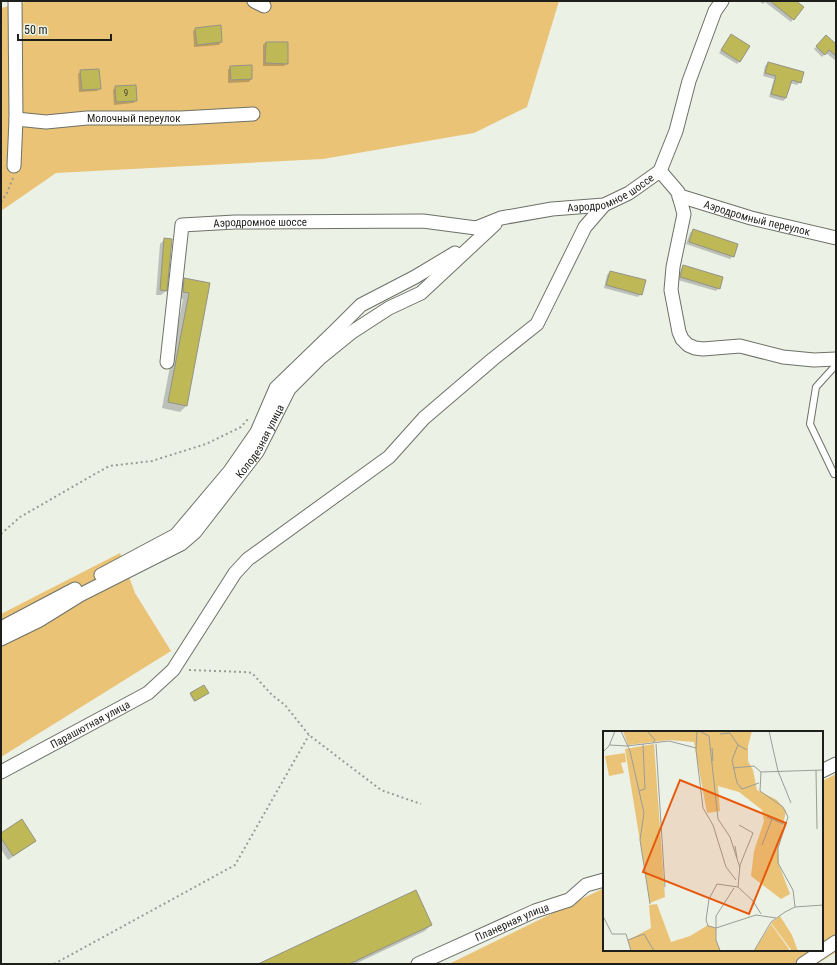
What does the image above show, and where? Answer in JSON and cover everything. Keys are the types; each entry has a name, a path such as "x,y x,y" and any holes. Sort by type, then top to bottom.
{"street":[{"path":"14,166 16,119 15,1"},
{"name":"Аэродромное шоссе","path":"276,388 361,305 455,254 476,228 501,218 552,209 604,205 629,193 660,171 676,131 689,81 715,11 722,1"},
{"name":"Молочный переулок","path":"16,119 46,122 87,118 181,118 253,114"},
{"path":"660,171 678,192 684,214 673,267 671,290 679,332 682,339 695,348 703,349 740,346 783,357 814,360 836,359"},
{"name":"Аэродромный переулок","path":"679,197 751,218 836,238"},
{"name":"Парашютная улица","path":"1,772 148,693 174,670 234,573 248,559 389,457 424,418 493,358 537,324 585,227 604,205"},
{"name":"Колодезная улица","path":"1,639 38,621 80,595 181,544 195,532 257,452 289,389 320,358 352,332 389,308 421,293 501,218"},
{"name":"Аэродромное шоссе","path":"167,362 182,225 236,222 423,221 476,228"},
{"name":"Колодезная улица","path":"1,628 176,535 230,471 257,432 276,388"},
{"path":"823,770 836,764"},
{"name":"Планерная улица","path":"418,964 535,911 569,900 586,885 603,880"},
{"path":"823,951 836,942"},
{"path":"803,964 822,951"}],"lane":[{"path":"834,474 810,424 816,386 836,365"}],"path":[{"path":"1,202 12,181 14,166"},
{"path":"1,534 20,517 109,466 152,461 206,444 241,427 251,416"},
{"path":"174,670 252,673 272,695 286,705 309,735 381,790 421,804"},
{"path":"54,964 235,865 309,735"}],"shaded area":[{"path":"30,1 559,1 527,107 474,133 323,159 56,173 1,211 1,8"},
{"path":"120,553 135,593 171,651 1,757 1,614"},
{"path":"836,774 836,952 817,964 449,964 603,888 603,951 823,951 823,780"}],"building":[{"path":"770,1 796,1 804,7 794,20"},
{"path":"221,25 222,42 197,45 195,28"},
{"path":"731,34 750,46 740,62 721,50"},
{"path":"826,35 836,44 836,56 829,50 825,55 816,46"},
{"path":"266,42 288,42 288,64 265,63"},
{"path":"768,62 804,72 801,83 792,80 786,98 771,94 776,76 765,73"},
{"path":"252,65 252,79 231,80 230,66"},
{"path":"99,69 101,89 82,90 80,70"},
{"path":"136,85 137,101 116,102 115,86"},
{"path":"693,229 738,244 734,257 689,242"},
{"path":"164,238 172,239 167,291 160,290"},
{"path":"683,265 723,277 720,289 680,277"},
{"path":"610,271 646,280 642,295 606,285"},
{"path":"184,278 210,283 187,406 168,402 189,293 183,292"},
{"path":"204,685 209,693 195,701 190,693"},
{"path":"22,819 36,841 13,856 1,838 1,833"},
{"path":"416,890 432,925 349,964 258,964"}]}
